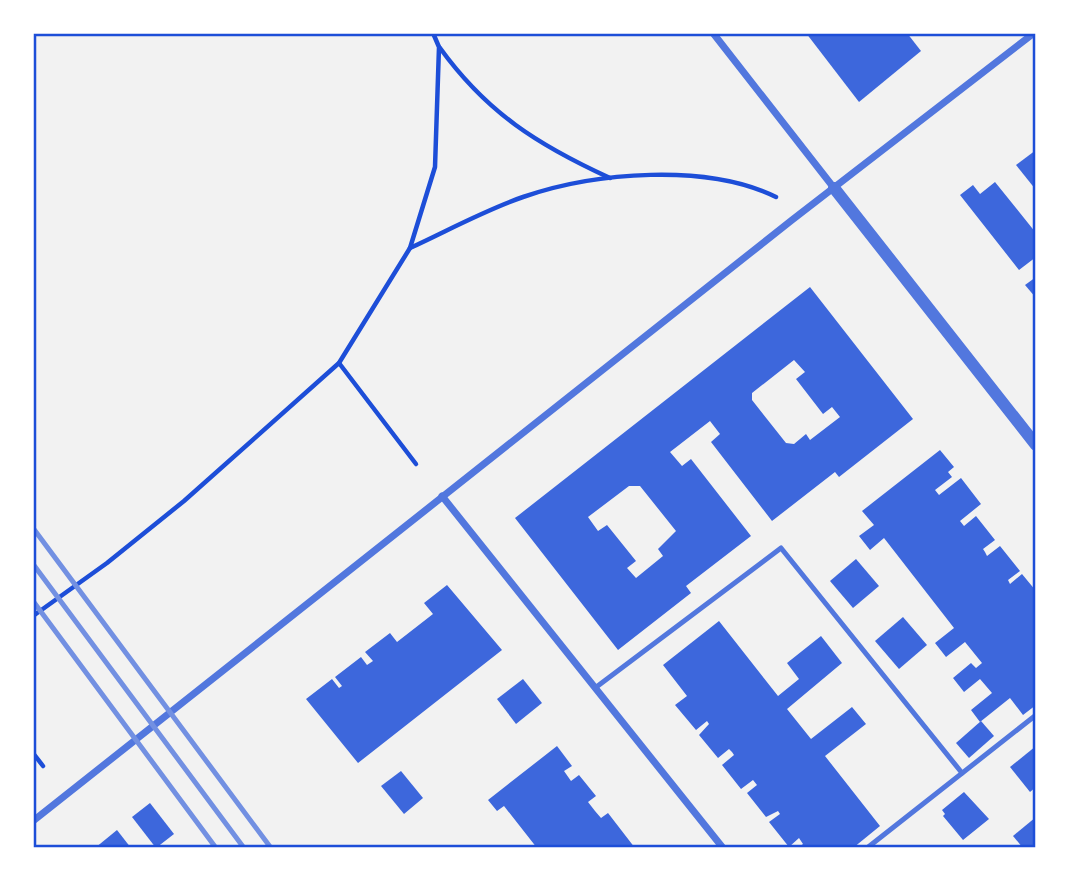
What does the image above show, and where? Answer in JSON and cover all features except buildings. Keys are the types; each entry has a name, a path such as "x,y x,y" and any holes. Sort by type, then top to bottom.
{"street":[{"path":"713,33 1036,445"},
{"path":"33,821 442,496 1034,33"},
{"path":"442,496 723,848"}],"lane":[{"path":"595,688 781,548 962,773"},
{"path":"867,848 1036,715"}],"path":[{"path":"433,33 439,47 464,81 509,121 553,151 610,178"},
{"path":"33,616 107,563 184,501 339,363 410,248 435,166 439,47"},
{"path":"410,248 524,197 610,178 693,174 759,189 776,197"},
{"path":"339,363 416,464"},
{"path":"33,753 43,766"}],"railway":[{"path":"33,528 271,848"},
{"path":"33,564 244,848"},
{"path":"33,601 216,848"}]}
